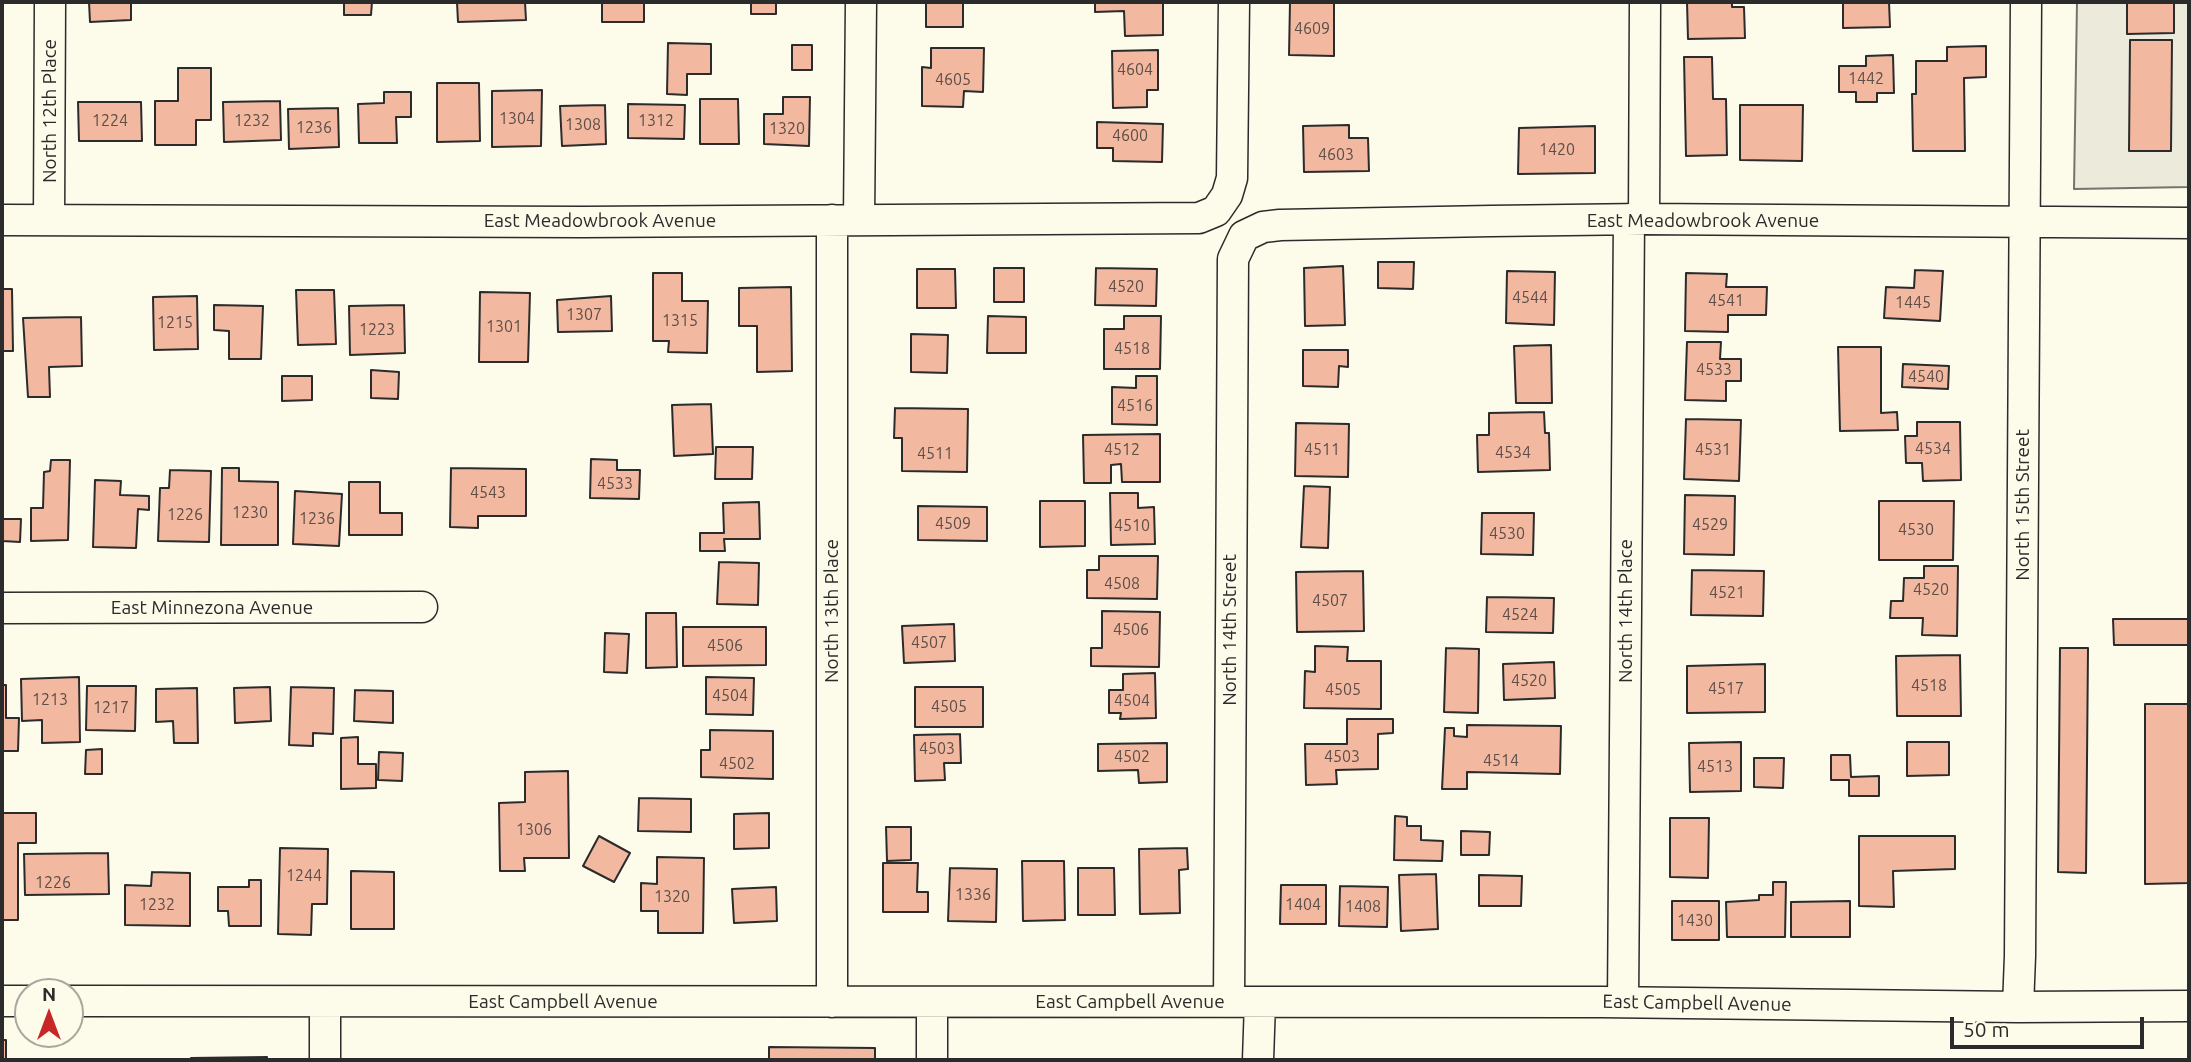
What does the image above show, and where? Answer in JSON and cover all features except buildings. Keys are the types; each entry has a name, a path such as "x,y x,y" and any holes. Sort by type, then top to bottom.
{"street":[{"name":"North 12th Place","path":"49,220 50,2"},
{"name":"North 13th Place","path":"832,1002 846,220 861,2"},
{"name":"East Meadowbrook Avenue","path":"2,220 1199,218 1216,211 1227,195 1232,178 1234,2"},
{"name":"North 14th Place","path":"1623,1002 1636,219 1644,2"},
{"name":"North 15th Street","path":"2018,1007 2021,942 2026,2"},
{"name":"East Meadowbrook Avenue","path":"1233,258 1244,236 1263,227 1280,225 1636,219 2189,223"},
{"name":"North 14th Street","path":"1229,1002 1233,258"},
{"name":"East Minnezona Avenue","path":"2,608 422,607"},
{"name":"East Campbell Avenue","path":"84,1001 1623,1002 2018,1007 2189,1006"},
{"path":"325,1002 325,1060"},
{"path":"932,1002 932,1060"},
{"path":"1258,1060 1260,1002"}],"shaded area":[{"path":"2077,2 2189,2 2189,187 2074,189"}]}
